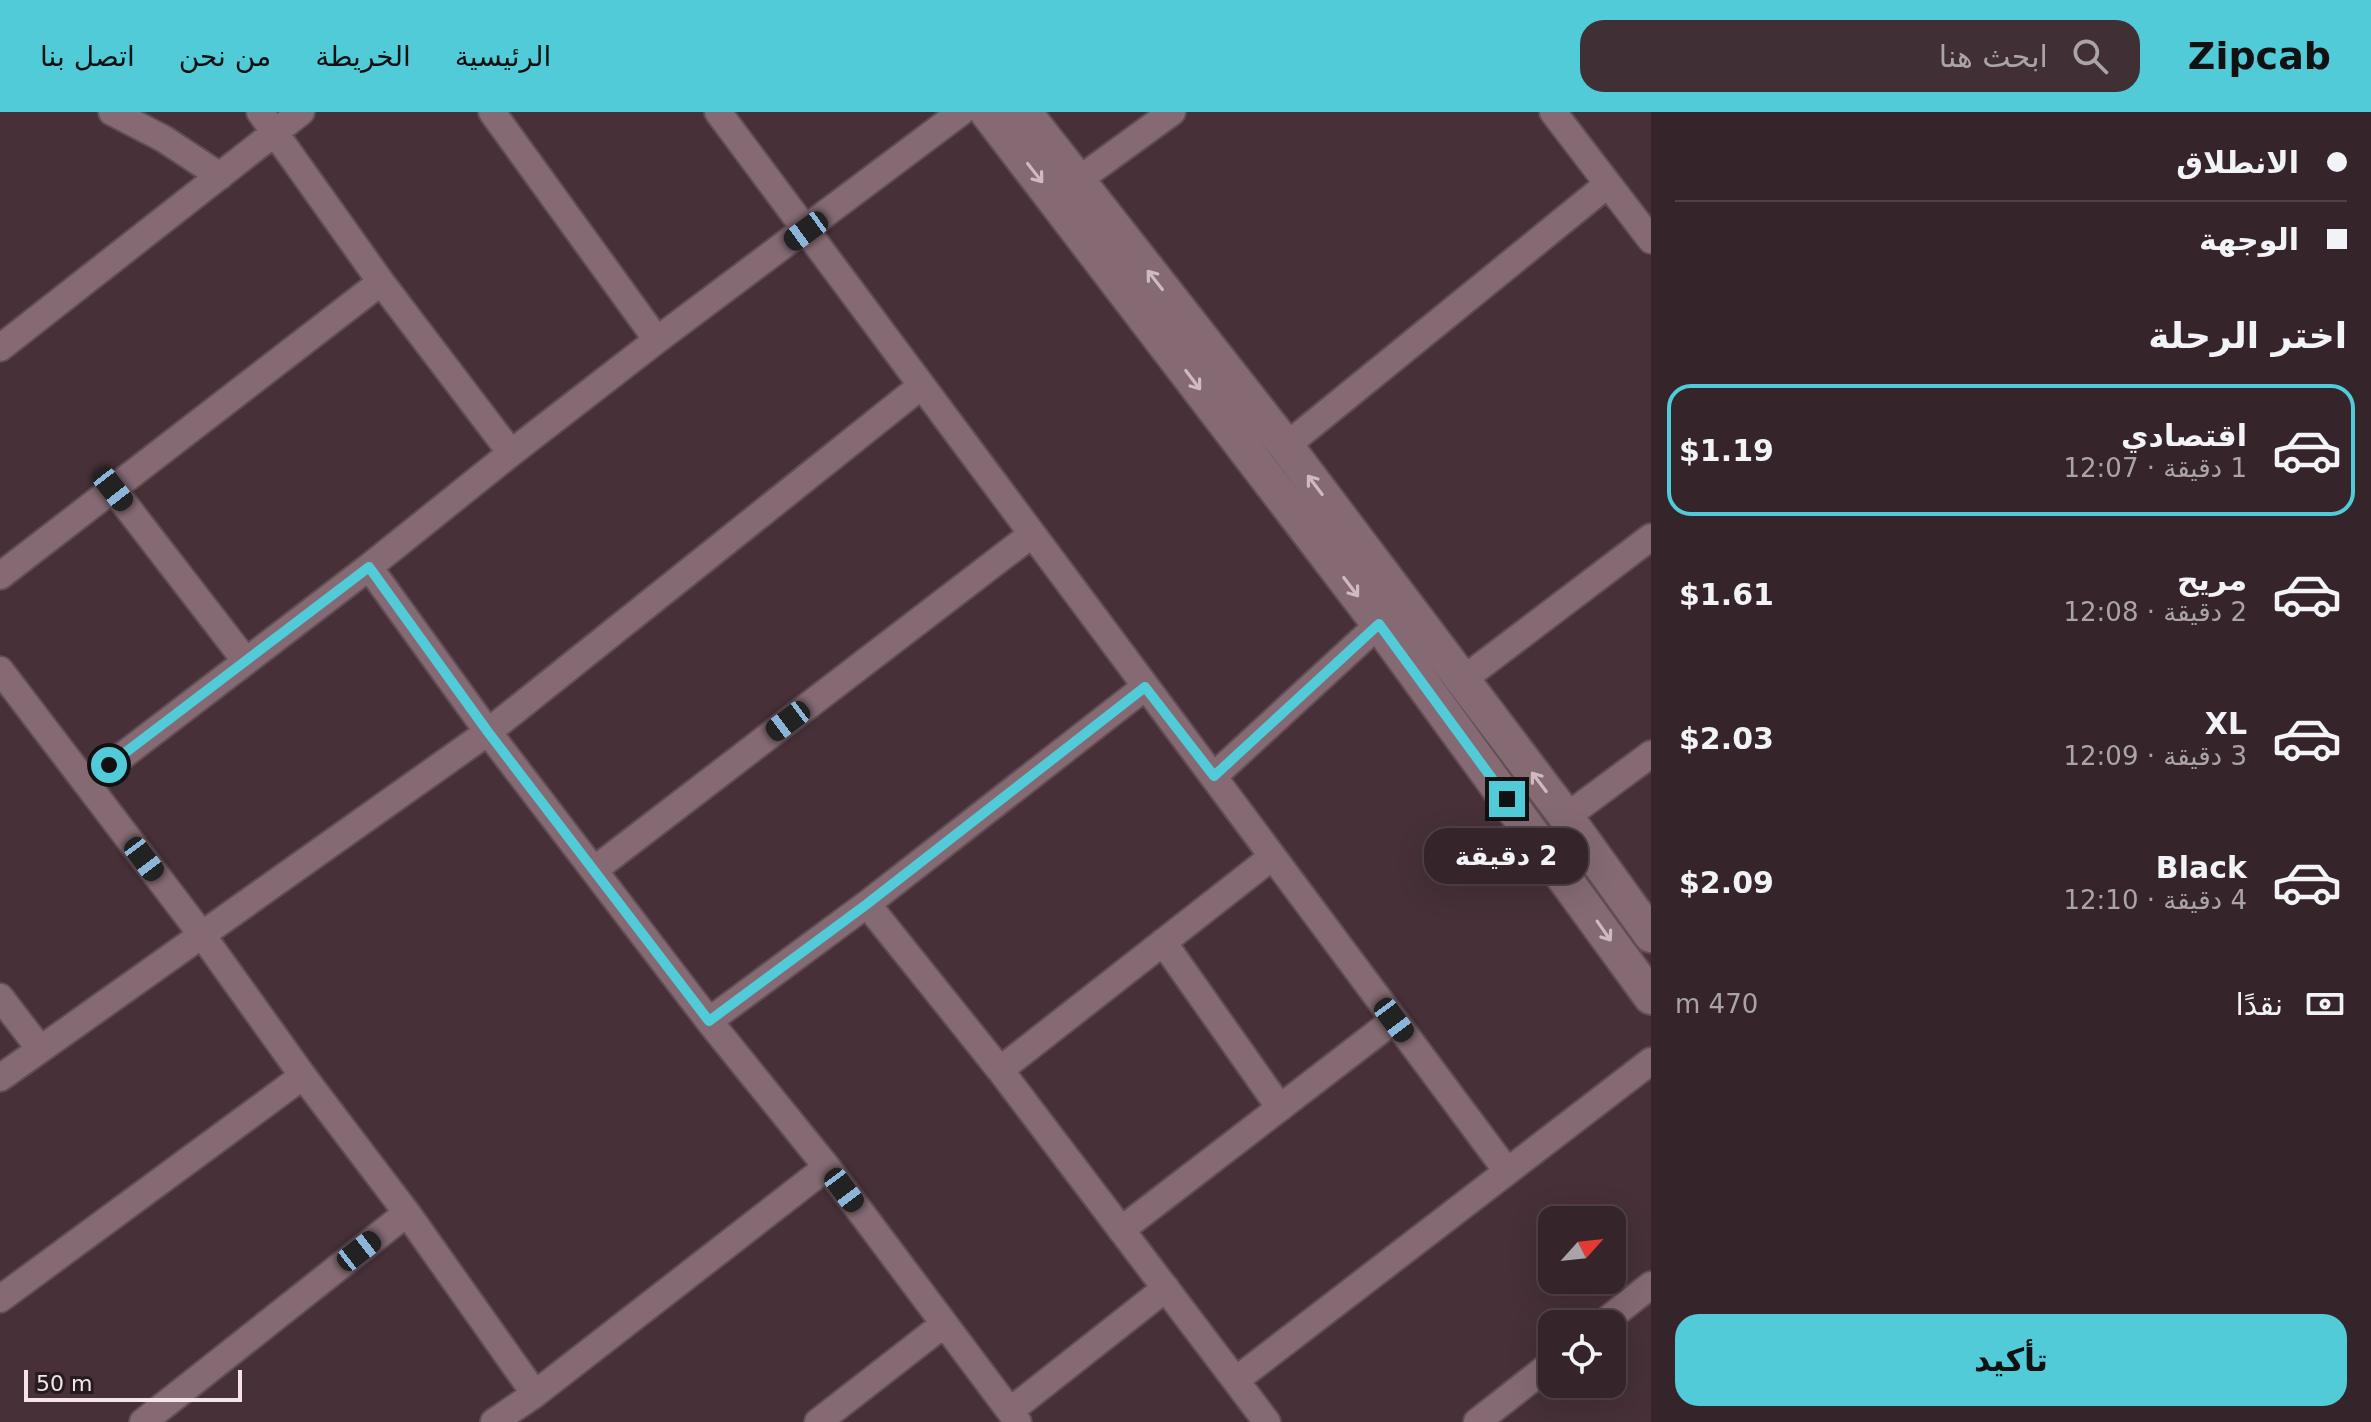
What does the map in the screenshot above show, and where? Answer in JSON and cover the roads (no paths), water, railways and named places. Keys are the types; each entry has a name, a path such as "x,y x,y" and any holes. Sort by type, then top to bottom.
{"street":[{"path":"112,112 164,139 220,176"},
{"path":"0,348 220,176 267,123 301,112"},
{"path":"492,112 657,340"},
{"path":"718,112 1507,1171"},
{"path":"87,783 369,567 657,340 961,112"},
{"path":"987,112 1379,624 1651,997"},
{"path":"1024,112 1286,446 1566,817 1651,935"},
{"path":"1077,181 1172,112"},
{"path":"1561,115 1651,240"},
{"path":"267,123 381,282 511,453"},
{"path":"1286,446 1608,184"},
{"path":"0,576 381,282"},
{"path":"0,1078 488,732 921,386"},
{"path":"113,489 245,660"},
{"path":"594,870 1031,535"},
{"path":"1461,681 1651,537"},
{"path":"369,567 488,732 709,1021 827,1167 1014,1416 1166,1288"},
{"path":"1214,776 1379,624"},
{"path":"0,670 202,935 407,1213 535,1394"},
{"path":"709,1021 867,904 1145,687"},
{"path":"1566,817 1651,754"},
{"path":"1000,1070 1272,857"},
{"path":"1580,898 1607,875"},
{"path":"867,904 1000,1070 1267,1422"},
{"path":"1163,942 1280,1108"},
{"path":"0,997 40,1049"},
{"path":"1121,1230 1394,1020"},
{"path":"1236,1380 1651,1061"},
{"path":"0,1299 303,1076"},
{"path":"494,1422 535,1394 827,1167"},
{"path":"143,1422 407,1213"},
{"path":"1620,1310 1651,1285"},
{"path":"818,1422 944,1324"},
{"path":"1477,1422 1538,1374"}]}
